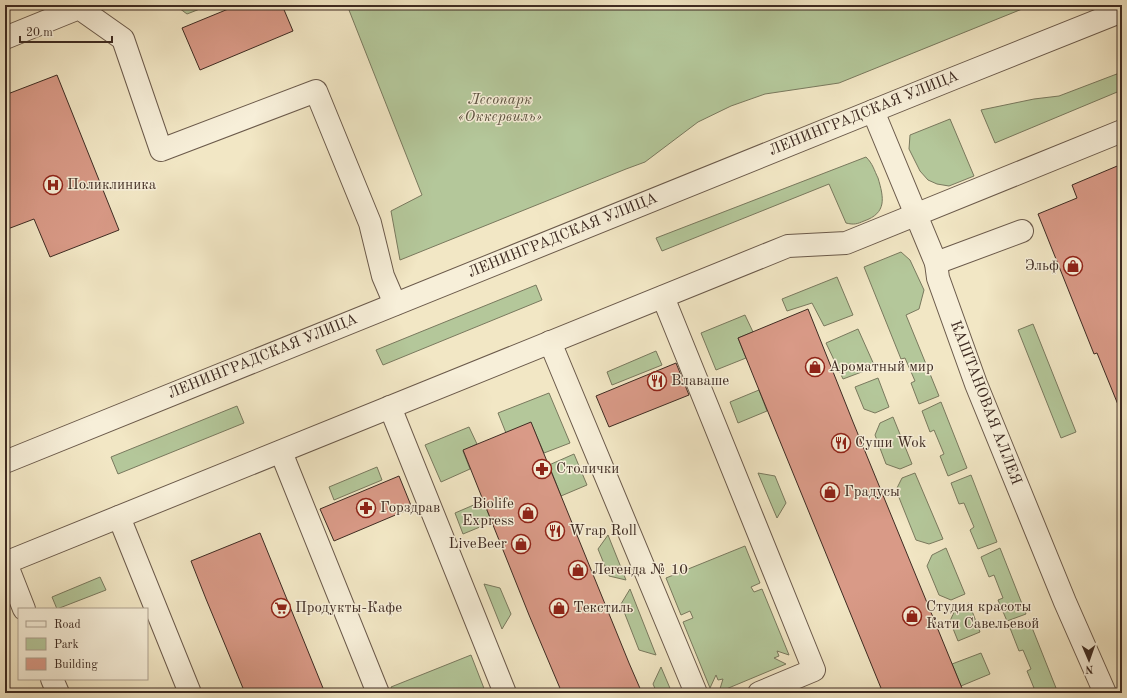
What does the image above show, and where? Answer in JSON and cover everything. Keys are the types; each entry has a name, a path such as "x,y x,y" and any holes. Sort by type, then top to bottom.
{"street":[{"path":"5,38 79,8 122,39 161,150 316,91 370,223 383,276 395,304"},
{"name":"ЛЕНИНГРАДСКАЯ УЛИЦА","path":"5,462 1122,11"},
{"name":"КАШТАНОВАЯ АЛЛЕЯ","path":"873,111 936,263 938,278 976,384 1056,580 1105,693"},
{"path":"24,608 5,563 788,246 846,243 1122,131"},
{"path":"936,263 1022,231"},
{"path":"662,297 814,670 759,693"},
{"path":"550,342 696,693"},
{"path":"390,408 505,693"},
{"path":"281,452 378,693"},
{"path":"119,517 190,693"},
{"path":"52,680 58,693"}],"green space":[{"path":"175,5 210,5 187,14"},
{"name":"Лесопарк «Оккервиль»","path":"347,5 1032,5 839,83 765,94 731,106 698,122 645,162 400,260 391,211 422,195"},
{"path":"1122,72 1122,90 995,143 981,110 1034,99 1059,96"},
{"path":"950,119 974,176 949,186 937,184 928,180 920,171 909,149 910,135"},
{"path":"866,157 872,165 878,178 882,192 882,204 877,214 862,222 853,224 846,223 829,184 662,251 656,238"},
{"path":"901,252 910,260 924,290 919,309 906,315 939,396 919,404 911,383 915,381 905,358 901,359 864,267"},
{"path":"837,277 853,315 824,326 812,303 787,311 782,299"},
{"path":"536,285 542,300 383,365 376,350"},
{"path":"745,315 753,332 738,338 746,358 716,370 701,333"},
{"path":"1033,324 1076,432 1061,438 1018,330"},
{"path":"858,329 875,367 843,379 826,343"},
{"path":"656,351 662,365 612,385 607,372"},
{"path":"878,378 889,407 875,413 864,409 855,387"},
{"path":"759,390 767,411 738,423 730,402"},
{"path":"549,393 570,443 544,453 531,423 506,433 498,413"},
{"path":"941,402 967,468 948,476 940,456 944,454 934,430 930,432 922,411"},
{"path":"237,406 244,423 118,474 111,457"},
{"path":"893,417 912,464 900,469 886,464 875,435 880,423"},
{"path":"469,427 477,444 463,451 470,469 441,482 425,445"},
{"path":"574,454 587,485 561,496 549,465"},
{"path":"377,467 382,480 334,500 329,487"},
{"path":"758,473 775,476 786,503 777,518"},
{"path":"915,473 943,539 929,544 916,540 896,490 902,478"},
{"path":"971,475 997,542 978,549 970,530 974,527 964,503 959,504 951,483"},
{"path":"483,501 492,522 463,534 455,513"},
{"path":"608,535 626,580 609,576 598,549"},
{"path":"745,546 760,583 751,587 754,592 762,589 789,655 777,651 779,656 774,658 786,664 719,692 723,679 718,680 716,675 710,688 683,622 693,618 690,611 681,615 666,578"},
{"path":"946,548 965,594 951,600 939,595 927,566 932,555"},
{"path":"1000,548 1026,614 1007,621 998,600 1003,598 994,575 989,577 981,557"},
{"path":"100,577 106,590 60,608 57,608 52,597"},
{"path":"484,584 500,588 511,614 502,629"},
{"path":"630,589 656,655 639,650 621,604"},
{"path":"969,603 980,632 958,641 950,621 955,610"},
{"path":"1029,620 1058,693 1036,693 1027,671 1031,669 1023,650 1019,651 1010,628"},
{"path":"981,653 990,674 961,686 952,664"},
{"path":"471,655 485,691 480,693 394,693 391,687"},
{"path":"661,667 672,693 657,693 653,684"}],"building":[{"path":"238,5 282,5 293,31 200,70 182,28"},
{"name":"Поликлиника","path":"57,75 119,230 50,257 34,219 5,230 5,95"},
{"path":"1122,164 1121,412 1097,353 1094,354 1038,214 1077,198 1072,185"},
{"path":"808,309 964,693 883,693 759,390 738,338"},
{"path":"676,363 689,395 609,427 596,396"},
{"path":"531,422 642,693 562,693 529,615 463,450"},
{"name":"Горздрав","path":"399,476 412,508 334,541 320,509"},
{"path":"260,533 325,693 245,693 206,599 191,561"}],"place":[{"name":"Поликлиника","path":"53,185"},
{"name":"Эльф","path":"1073,266"},
{"name":"Ароматный мир","path":"815,367"},
{"name":"Влаваше","path":"657,381"},
{"name":"Суши Wok","path":"841,443"},
{"name":"Столички","path":"542,469"},
{"name":"Градусы","path":"830,492"},
{"name":"Горздрав","path":"366,508"},
{"name":"Biolife Express","path":"528,513"},
{"name":"Wrap Roll","path":"555,531"},
{"name":"LiveBeer","path":"521,544"},
{"name":"Легенда № 10","path":"578,570"},
{"name":"Продукты-Кафе","path":"281,608"},
{"name":"Текстиль","path":"559,608"},
{"name":"Студия красоты Кати Савельевой","path":"912,616"}]}
